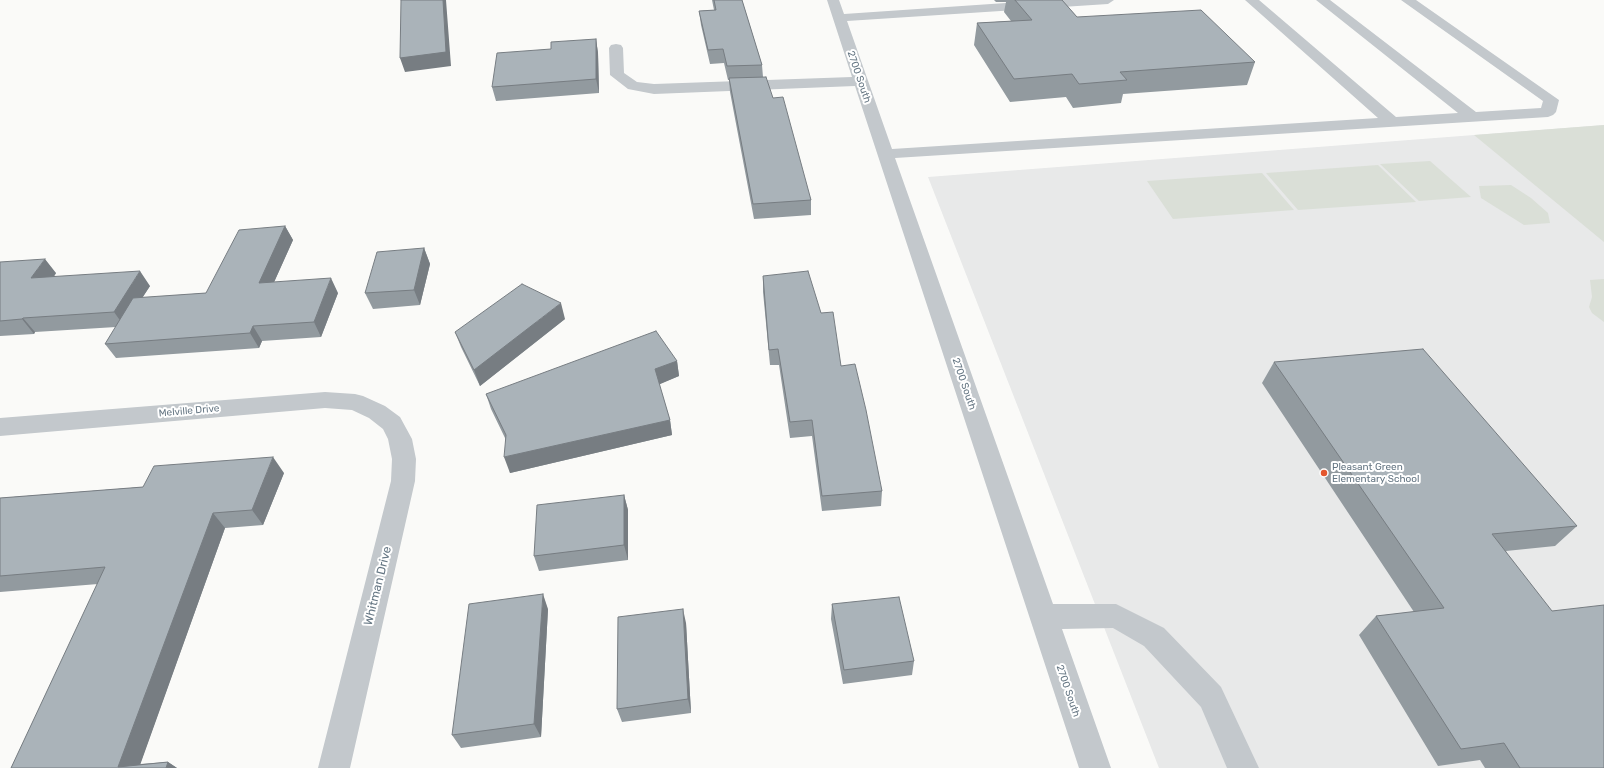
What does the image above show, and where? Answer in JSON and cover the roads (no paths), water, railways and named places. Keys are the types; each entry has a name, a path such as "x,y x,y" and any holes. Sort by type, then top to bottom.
{"street":[{"path":"836,9 1108,0"},
{"path":"1251,0 1392,122"},
{"path":"1322,0 1473,117"},
{"path":"885,154 1548,112 1551,100 1407,0"},
{"name":"2700 South","path":"836,9 1095,768"},
{"path":"616,48 617,75 633,86 654,89 860,81"},
{"name":"Melville Drive","path":"0,427 325,400 355,402 377,412"},
{"name":"Whitman Drive","path":"334,768 403,481 404,459 400,439 392,423 377,412"},
{"path":"1043,617 1116,616 1154,637 1211,697 1243,768"}],"place":[{"name":"Pleasant Green Elementary School","path":"1324,473"}]}
